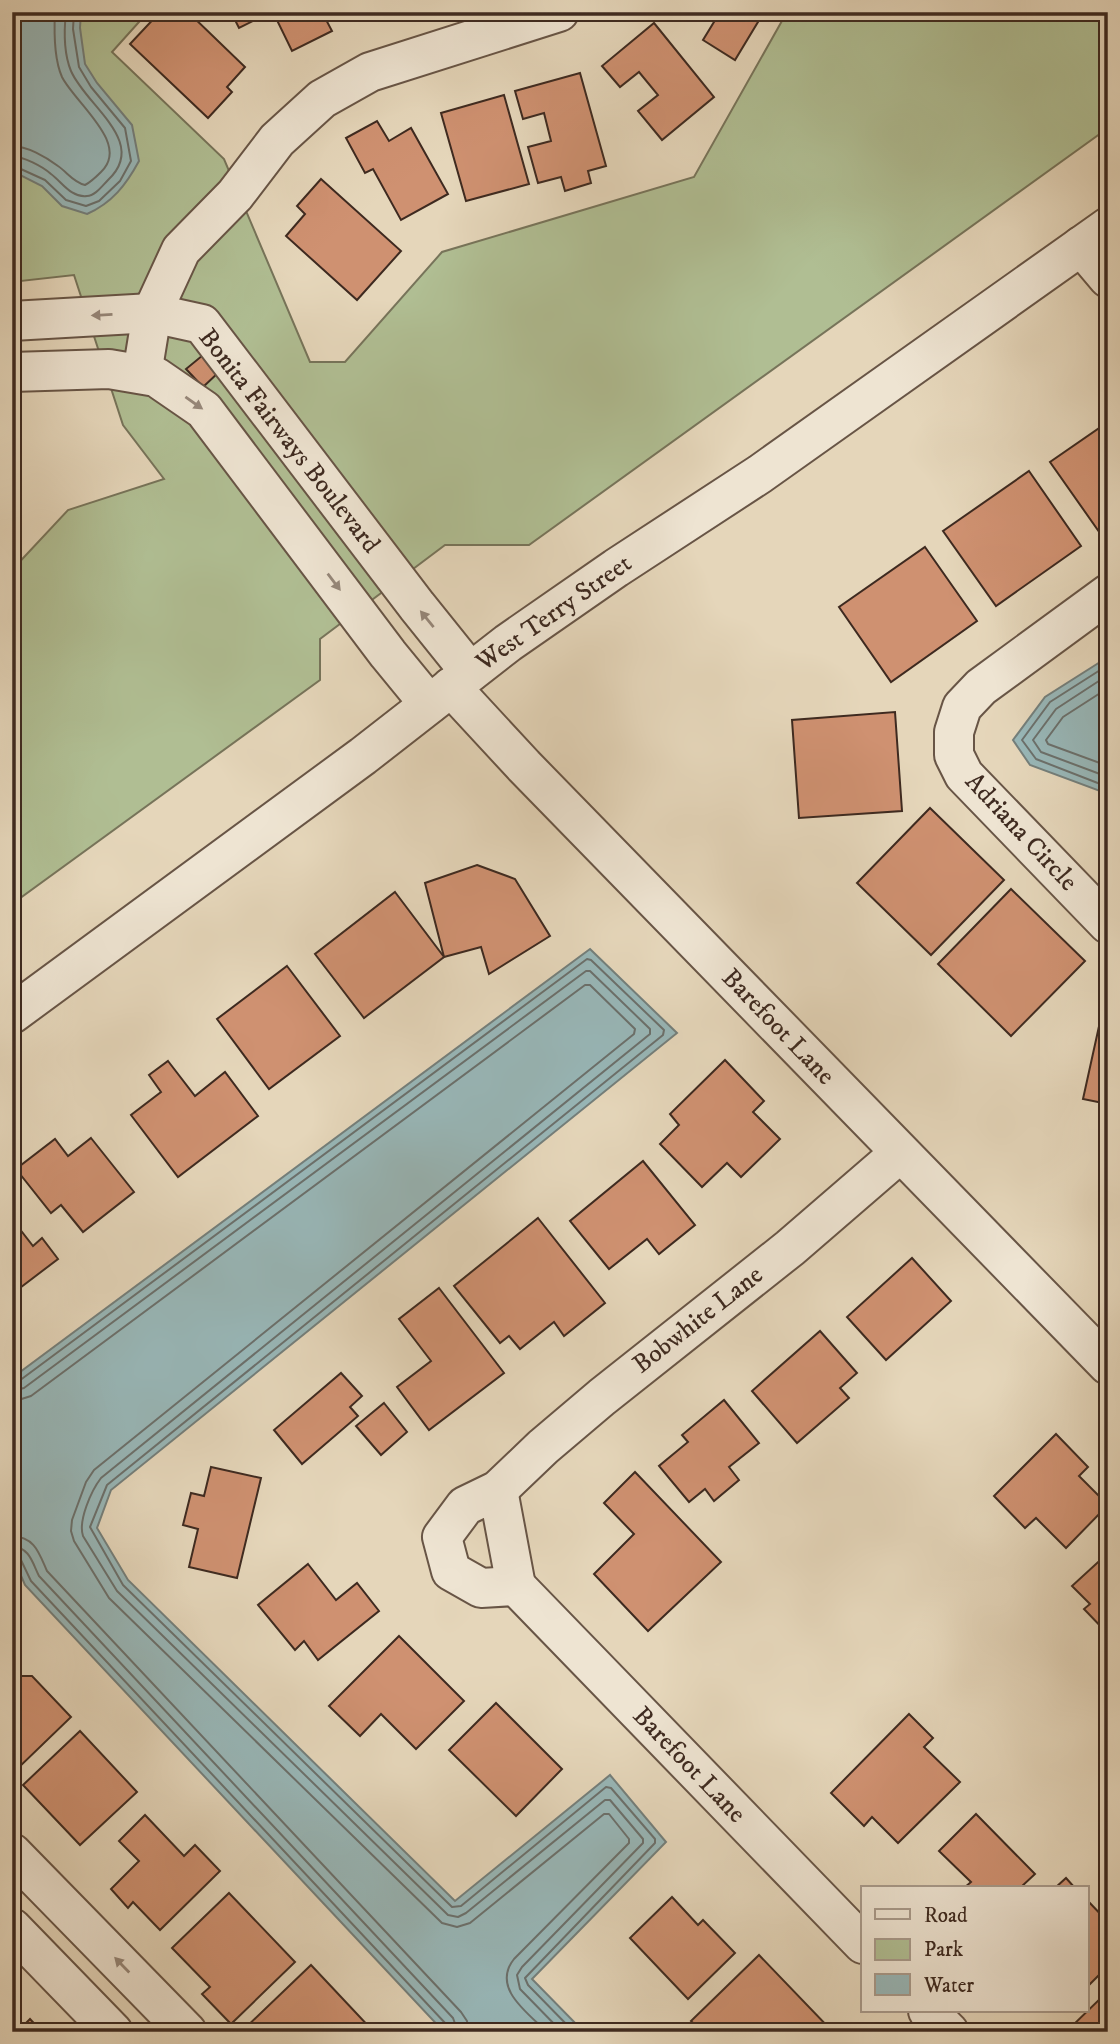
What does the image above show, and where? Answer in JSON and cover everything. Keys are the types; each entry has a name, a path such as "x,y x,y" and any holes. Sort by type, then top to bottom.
{"street":[{"path":"142,374 152,313 181,250 235,195 277,140 322,99 370,72 559,12"},
{"path":"1094,237 1108,278"},
{"name":"West Terry Street","path":"12,1014 352,764 508,643 616,568 760,474 1094,237"},
{"name":"Bonita Fairways Boulevard","path":"12,321 152,313 202,324 417,606 450,688"},
{"name":"Bonita Fairways Boulevard","path":"12,372 109,369 142,374 156,377 204,410 388,654 450,688"},
{"name":"Adriana Circle","path":"1108,594 981,687 961,707 954,732 954,755 964,775 1108,924"},
{"name":"Barefoot Lane","path":"450,688 1108,1365"},
{"name":"Bobwhite Lane","path":"516,1586 481,1588 451,1571 442,1537 465,1506 498,1490 602,1397 790,1248 900,1153"},
{"path":"498,1490 516,1586"},
{"name":"Barefoot Lane","path":"516,1586 861,1942"},
{"path":"12,1853 187,2032"},
{"path":"12,1928 113,2032"},
{"path":"127,2032 158,2003"},
{"path":"929,2012 948,2032"}],"green space":[{"path":"12,12 148,12 112,52 224,159 310,362 345,362 442,252 694,177 787,12 1108,12 1108,128 529,545 445,545 320,639 320,680 12,904 12,570 68,510 164,479 123,425 74,275 12,282"}],"water":[{"path":"12,12 81,12 80,28 85,64 132,125 139,161 118,192 87,214 62,206 42,186 12,171"},
{"path":"1108,657 1108,798 1103,792 1030,765 1013,740 1045,697"},
{"path":"590,949 677,1033 111,1490 97,1528 128,1580 455,1901 610,1775 666,1842 532,1979 584,2032 444,2032 25,1585 12,1555 12,1378"}],"building":[{"path":"160,12 188,12 245,67 227,87 232,92 208,118 130,44"},
{"path":"231,12 271,12 239,28"},
{"path":"273,12 322,12 332,31 292,51"},
{"path":"709,12 764,12 735,60 703,40 717,17"},
{"path":"654,23 714,97 662,140 638,111 658,95 639,72 620,87 602,66"},
{"path":"580,73 606,166 588,171 591,183 565,191 561,177 538,183 528,147 551,141 544,113 523,119 515,91"},
{"path":"504,95 529,184 466,201 441,113"},
{"path":"377,121 389,141 411,128 448,194 401,220 373,169 365,173 346,138"},
{"path":"321,179 401,251 357,300 286,236 305,214 297,206"},
{"path":"203,355 219,372 203,387 186,369"},
{"path":"1108,422 1108,533 1102,536 1050,462"},
{"path":"1029,471 1081,546 996,606 943,531"},
{"path":"925,547 977,621 891,682 839,607"},
{"path":"895,712 902,811 799,818 792,720"},
{"path":"930,808 1004,880 931,955 857,883"},
{"path":"477,865 515,879 550,936 489,974 481,947 444,957 425,883"},
{"path":"1011,889 1085,961 1011,1036 938,964"},
{"path":"395,892 444,957 364,1018 315,954"},
{"path":"287,966 340,1036 269,1089 217,1019"},
{"path":"1105,999 1108,999 1108,1104 1083,1099"},
{"path":"725,1060 764,1101 753,1112 780,1139 741,1177 727,1163 702,1187 660,1144 679,1125 670,1114"},
{"path":"168,1061 195,1096 225,1072 258,1116 178,1177 131,1115 161,1092 149,1075"},
{"path":"91,1138 134,1192 83,1232 61,1205 51,1213 16,1169 55,1139 68,1156"},
{"path":"643,1161 695,1225 659,1254 647,1239 609,1269 570,1221"},
{"path":"538,1218 605,1303 564,1336 554,1322 520,1349 509,1336 500,1343 454,1286"},
{"path":"12,1219 33,1246 42,1238 58,1259 12,1294"},
{"path":"912,1258 951,1301 886,1360 847,1317"},
{"path":"439,1288 504,1373 429,1430 397,1387 431,1361 399,1319"},
{"path":"820,1331 857,1373 840,1388 849,1398 797,1443 752,1391"},
{"path":"341,1373 362,1396 350,1407 358,1416 302,1464 274,1430"},
{"path":"724,1400 759,1443 729,1467 739,1480 714,1501 705,1489 689,1502 659,1466 688,1442 682,1435"},
{"path":"384,1403 407,1432 381,1455 356,1426"},
{"path":"1056,1434 1088,1467 1079,1476 1108,1505 1066,1548 1036,1518 1025,1528 994,1496"},
{"path":"211,1467 261,1478 237,1578 189,1567 198,1529 183,1525 191,1493 204,1496"},
{"path":"635,1472 721,1562 648,1631 594,1574 634,1534 604,1503"},
{"path":"1108,1553 1108,1634 1084,1609 1090,1604 1072,1586"},
{"path":"308,1564 336,1600 357,1583 379,1611 318,1660 304,1641 295,1650 258,1605"},
{"path":"399,1636 464,1701 416,1749 381,1714 360,1736 329,1706"},
{"path":"12,1676 32,1676 71,1717 12,1774"},
{"path":"496,1703 562,1769 516,1816 449,1750"},
{"path":"909,1714 933,1738 924,1747 960,1782 898,1843 872,1817 864,1826 831,1793"},
{"path":"80,1731 137,1792 80,1845 23,1785"},
{"path":"976,1814 1035,1874 1022,1886 966,1886 971,1882 939,1851"},
{"path":"145,1815 184,1856 195,1845 220,1871 160,1930 133,1902 128,1908 111,1889 139,1861 119,1841"},
{"path":"1066,1878 1073,1886 1057,1886"},
{"path":"229,1893 295,1962 231,2024 202,1994 210,1987 172,1948"},
{"path":"672,1897 698,1925 703,1920 735,1953 688,1999 630,1938"},
{"path":"1088,1901 1108,1922 1108,1966 1088,1986"},
{"path":"759,1955 833,2032 702,2032 691,2021"},
{"path":"311,1965 374,2032 241,2032"},
{"path":"1108,1991 1108,2032 1075,2032 1071,2027"},
{"path":"30,2019 42,2032 17,2032"}]}
